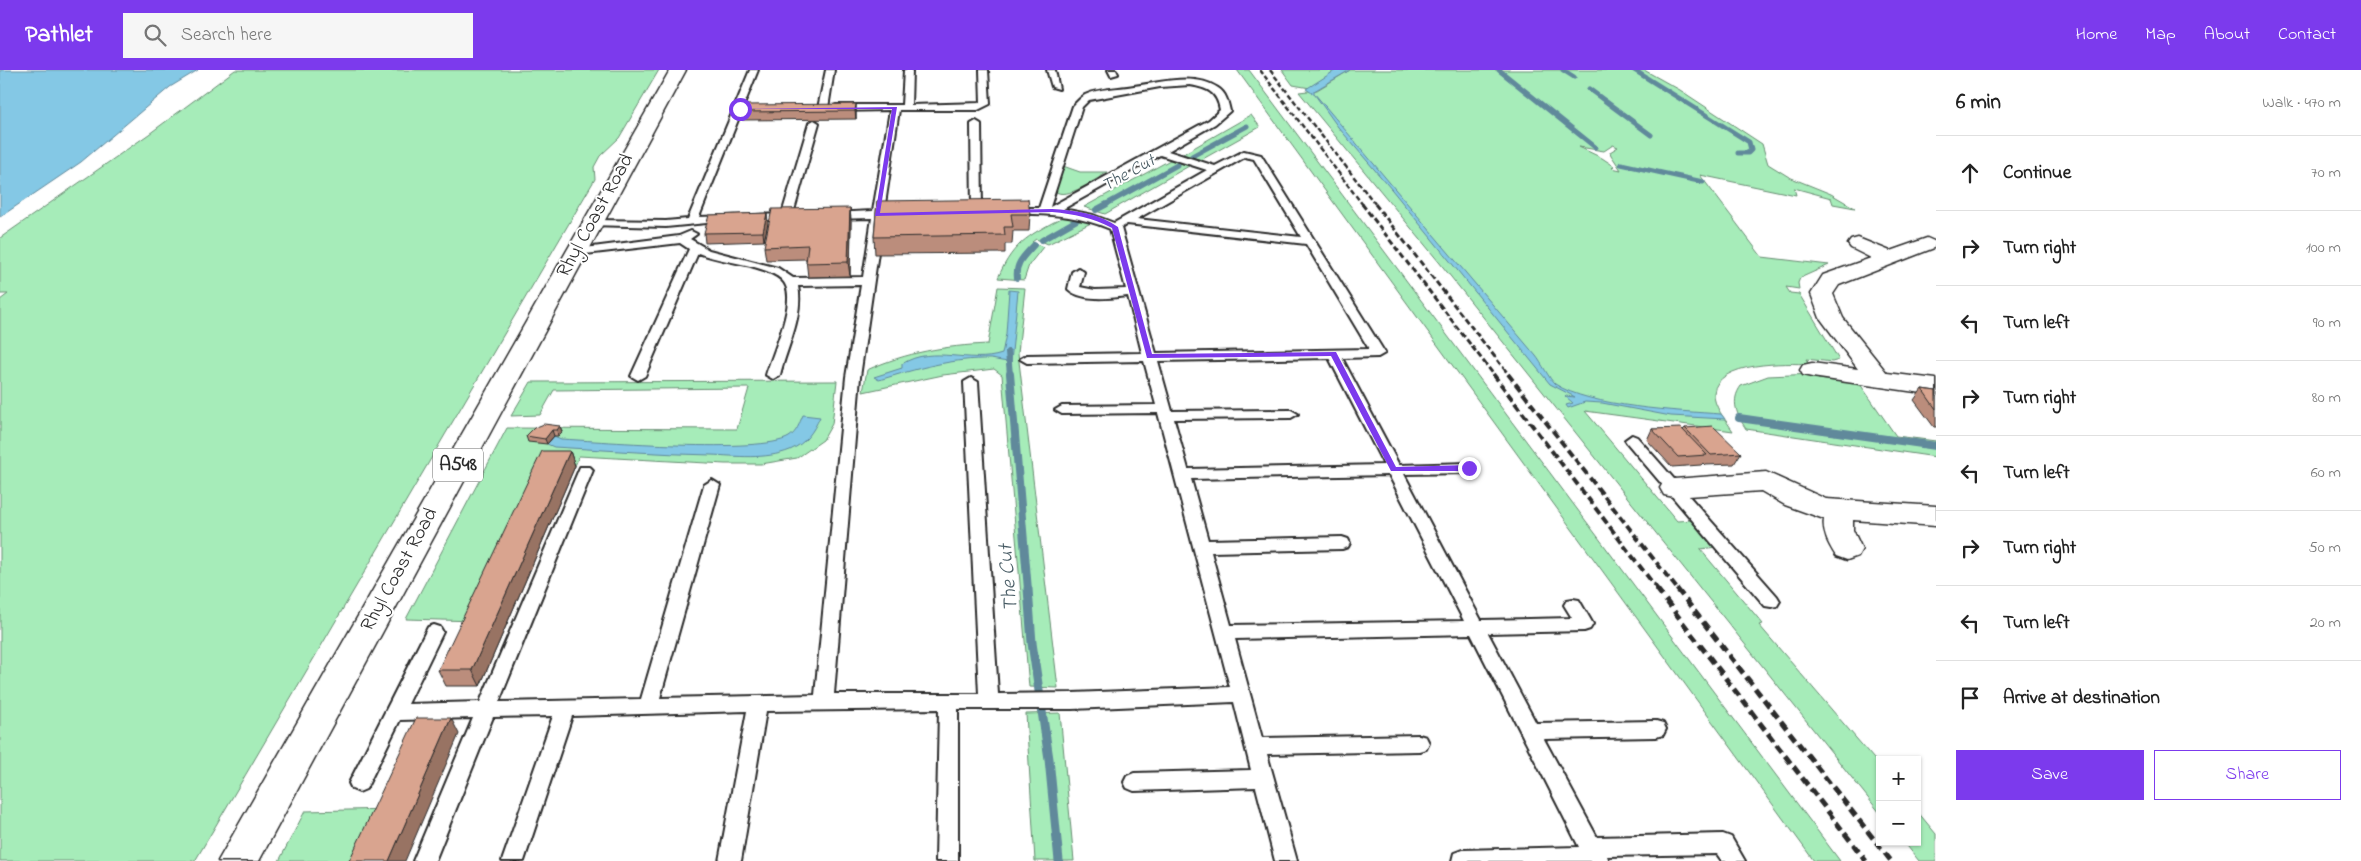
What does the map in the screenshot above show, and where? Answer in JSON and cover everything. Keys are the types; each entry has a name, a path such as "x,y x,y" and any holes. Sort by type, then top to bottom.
{"main road":[{"name":"Rhyl Coast Road","path":"238,861 678,70"},
{"path":"1858,244 1915,254"},
{"path":"1880,380 1826,309 1822,293 1825,286 1831,280 1915,254"},
{"path":"1812,370 1936,387"},
{"path":"1674,488 1766,481 1815,507 1843,511 1880,511 1936,516"},
{"path":"1843,511 1838,518 1838,526 1848,549"}],"lane":[{"path":"692,222 744,109 754,70"},
{"path":"830,70 819,108 978,107 986,104 984,70"},
{"path":"906,108 908,70"},
{"path":"1051,70 1056,87"},
{"path":"1181,81 1210,85 1226,104 1225,111 1212,122 1048,210 1078,106 1086,98 1181,81"},
{"path":"824,702 853,377 895,108"},
{"path":"787,217 814,123"},
{"path":"976,124 982,212 1048,210 1072,212 1114,223 1309,241"},
{"path":"1159,151 1216,170"},
{"path":"1027,359 1378,353 1258,157 1244,154 1114,223"},
{"path":"593,222 666,224 717,219 904,214"},
{"path":"577,252 682,238 717,219"},
{"path":"1114,223 1286,861"},
{"path":"682,238 695,248 771,269 787,277 792,282 794,297 773,375"},
{"path":"638,376 695,248"},
{"path":"1078,272 1074,289 1083,293 1101,295 1132,292"},
{"path":"792,282 867,281"},
{"path":"1333,354 1594,854"},
{"path":"971,382 988,701"},
{"path":"1062,410 1291,414"},
{"path":"1632,440 1771,601"},
{"path":"1181,474 1469,468"},
{"path":"424,861 585,470"},
{"path":"648,706 712,485"},
{"path":"1201,546 1342,543"},
{"path":"1224,632 1584,624 1574,605"},
{"path":"359,784 434,632"},
{"path":"394,712 758,703 1072,701 1241,694"},
{"path":"947,861 949,701"},
{"path":"730,861 758,703"},
{"path":"513,861 565,708"},
{"path":"1530,731 1656,729"},
{"path":"1255,746 1419,742"},
{"path":"1134,782 1264,778"},
{"path":"1462,860 1594,854 1723,844 1734,861"}],"green space":[{"path":"235,70 659,70 619,138 600,156 594,167 595,179 195,861 0,861 0,300 8,294 0,294 0,238 149,134"},
{"path":"1237,70 1249,70 1840,861 1814,861"},
{"path":"1282,70 1336,70 1310,88 1293,85"},
{"path":"1350,70 1644,70 1680,90 1762,144 1768,164 1789,177 1831,194 1855,208 1833,204 1831,198 1794,188 1796,195 1700,175 1762,257 1829,265 1800,278 1798,283 1799,289 1786,287 1790,293 1799,294 1839,360 1832,362 1806,359 1809,364 1754,366 1740,369 1727,375 1718,383 1714,398 1720,413 1733,431 1585,411 1677,521 1693,520 1717,547 1700,549 1763,624 1759,625 1876,761 1876,808 1439,262 1299,92 1317,90","holes":["1613,145 1618,147 1610,152 1621,170 1612,168 1614,166 1602,158 1579,147 1604,151"]},
{"path":"1251,115 1260,127 1201,160 1183,154"},
{"path":"1170,160 1189,166 1105,214 1084,207"},
{"path":"1063,166 1080,172 1108,172 1081,188 1060,193 1055,191"},
{"path":"1067,215 1091,223 1048,244 1036,239 1032,242 1043,247 1029,265 1024,280 998,278 1004,265 1025,239"},
{"path":"998,287 1025,288 1018,353 1058,688 1029,687 1002,375 994,369 943,375 863,392 867,370 882,364 926,351 988,344"},
{"path":"1814,374 1818,379 1860,384 1896,436 1936,441 1936,457 1746,429 1735,403 1741,386 1768,376"},
{"path":"837,381 832,424 823,440 797,458 761,464 725,464 579,456 575,466 548,466 476,621 406,619 507,428 737,429 749,388 554,390 540,415 511,416 531,382"},
{"path":"1060,713 1074,861 1035,861 1026,714"},
{"path":"391,809 367,861 279,861 305,811"},
{"path":"1921,816 1936,834 1936,861 1919,861 1907,846 1921,846"}],"water":[{"path":"0,70 198,70 170,87 81,162 0,217"},
{"path":"1336,70 1350,70 1314,91 1314,93 1536,356 1555,384 1570,392 1612,403 1721,414 1725,419 1671,416 1602,403 1585,402 1568,408 1566,405 1573,403 1565,396 1575,397 1550,384 1392,190 1338,127 1315,95 1306,89"},
{"path":"1009,290 1018,291 1011,362 991,359 962,360 920,368 879,380 874,377 902,368 902,364 914,358 939,355 990,357 1002,354 1006,334"},
{"path":"803,415 820,417 815,428 800,444 790,450 771,455 741,456 652,453 554,447 547,444 554,436 561,439 643,444 747,445 773,442 789,437 798,428"}],"building":[{"path":"856,104 855,111 741,112 743,105"},
{"path":"1028,199 1030,214 1011,214 1013,227 1004,227 1005,235 874,237 877,201"},
{"path":"850,208 848,262 806,263 808,245 764,247 772,209"},
{"path":"767,213 763,232 704,233 709,215"},
{"path":"1922,389 1936,391 1936,409"},
{"path":"544,424 560,426 557,430 552,430 545,439 526,436 534,428"},
{"path":"1713,426 1741,453 1711,455 1685,428"},
{"path":"1681,428 1707,455 1678,457 1652,429"},
{"path":"542,451 570,451 472,670 438,670"},
{"path":"416,718 451,718 389,861 349,861"}],"waterway":[{"path":"1499,70 1595,147"},
{"path":"1563,70 1574,77"},
{"path":"1634,70 1749,142 1751,150 1748,153 1738,153"},
{"path":"1589,89 1651,135"},
{"name":"The Cut","path":"1192,156 1247,126"},
{"path":"1621,164 1703,182"},
{"name":"The Cut","path":"1105,205 1177,165"},
{"name":"The Cut","path":"1096,210 1107,204"},
{"name":"The Cut","path":"1042,240 1077,220"},
{"name":"The Cut","path":"1017,278 1019,264 1034,245"},
{"name":"The Cut","path":"1008,352 1010,375"},
{"name":"The Cut","path":"1010,374 1028,590"},
{"path":"1739,418 1936,446"},
{"name":"The Cut","path":"1028,589 1032,643 1049,759 1059,861"}],"railway":[{"path":"1260,70 1363,205"},
{"path":"1270,70 1376,205"},
{"path":"1362,204 1494,375"},
{"path":"1375,204 1509,375"},
{"path":"1493,374 1658,590"},
{"path":"1508,374 1678,590"},
{"path":"1657,589 1866,861"},
{"path":"1677,589 1891,861"}],"route":[{"path":"740,109 895,108 877,215 1052,210 1072,212 1101,220 1115,227 1150,356 1333,354 1394,470 1469,468"}]}
